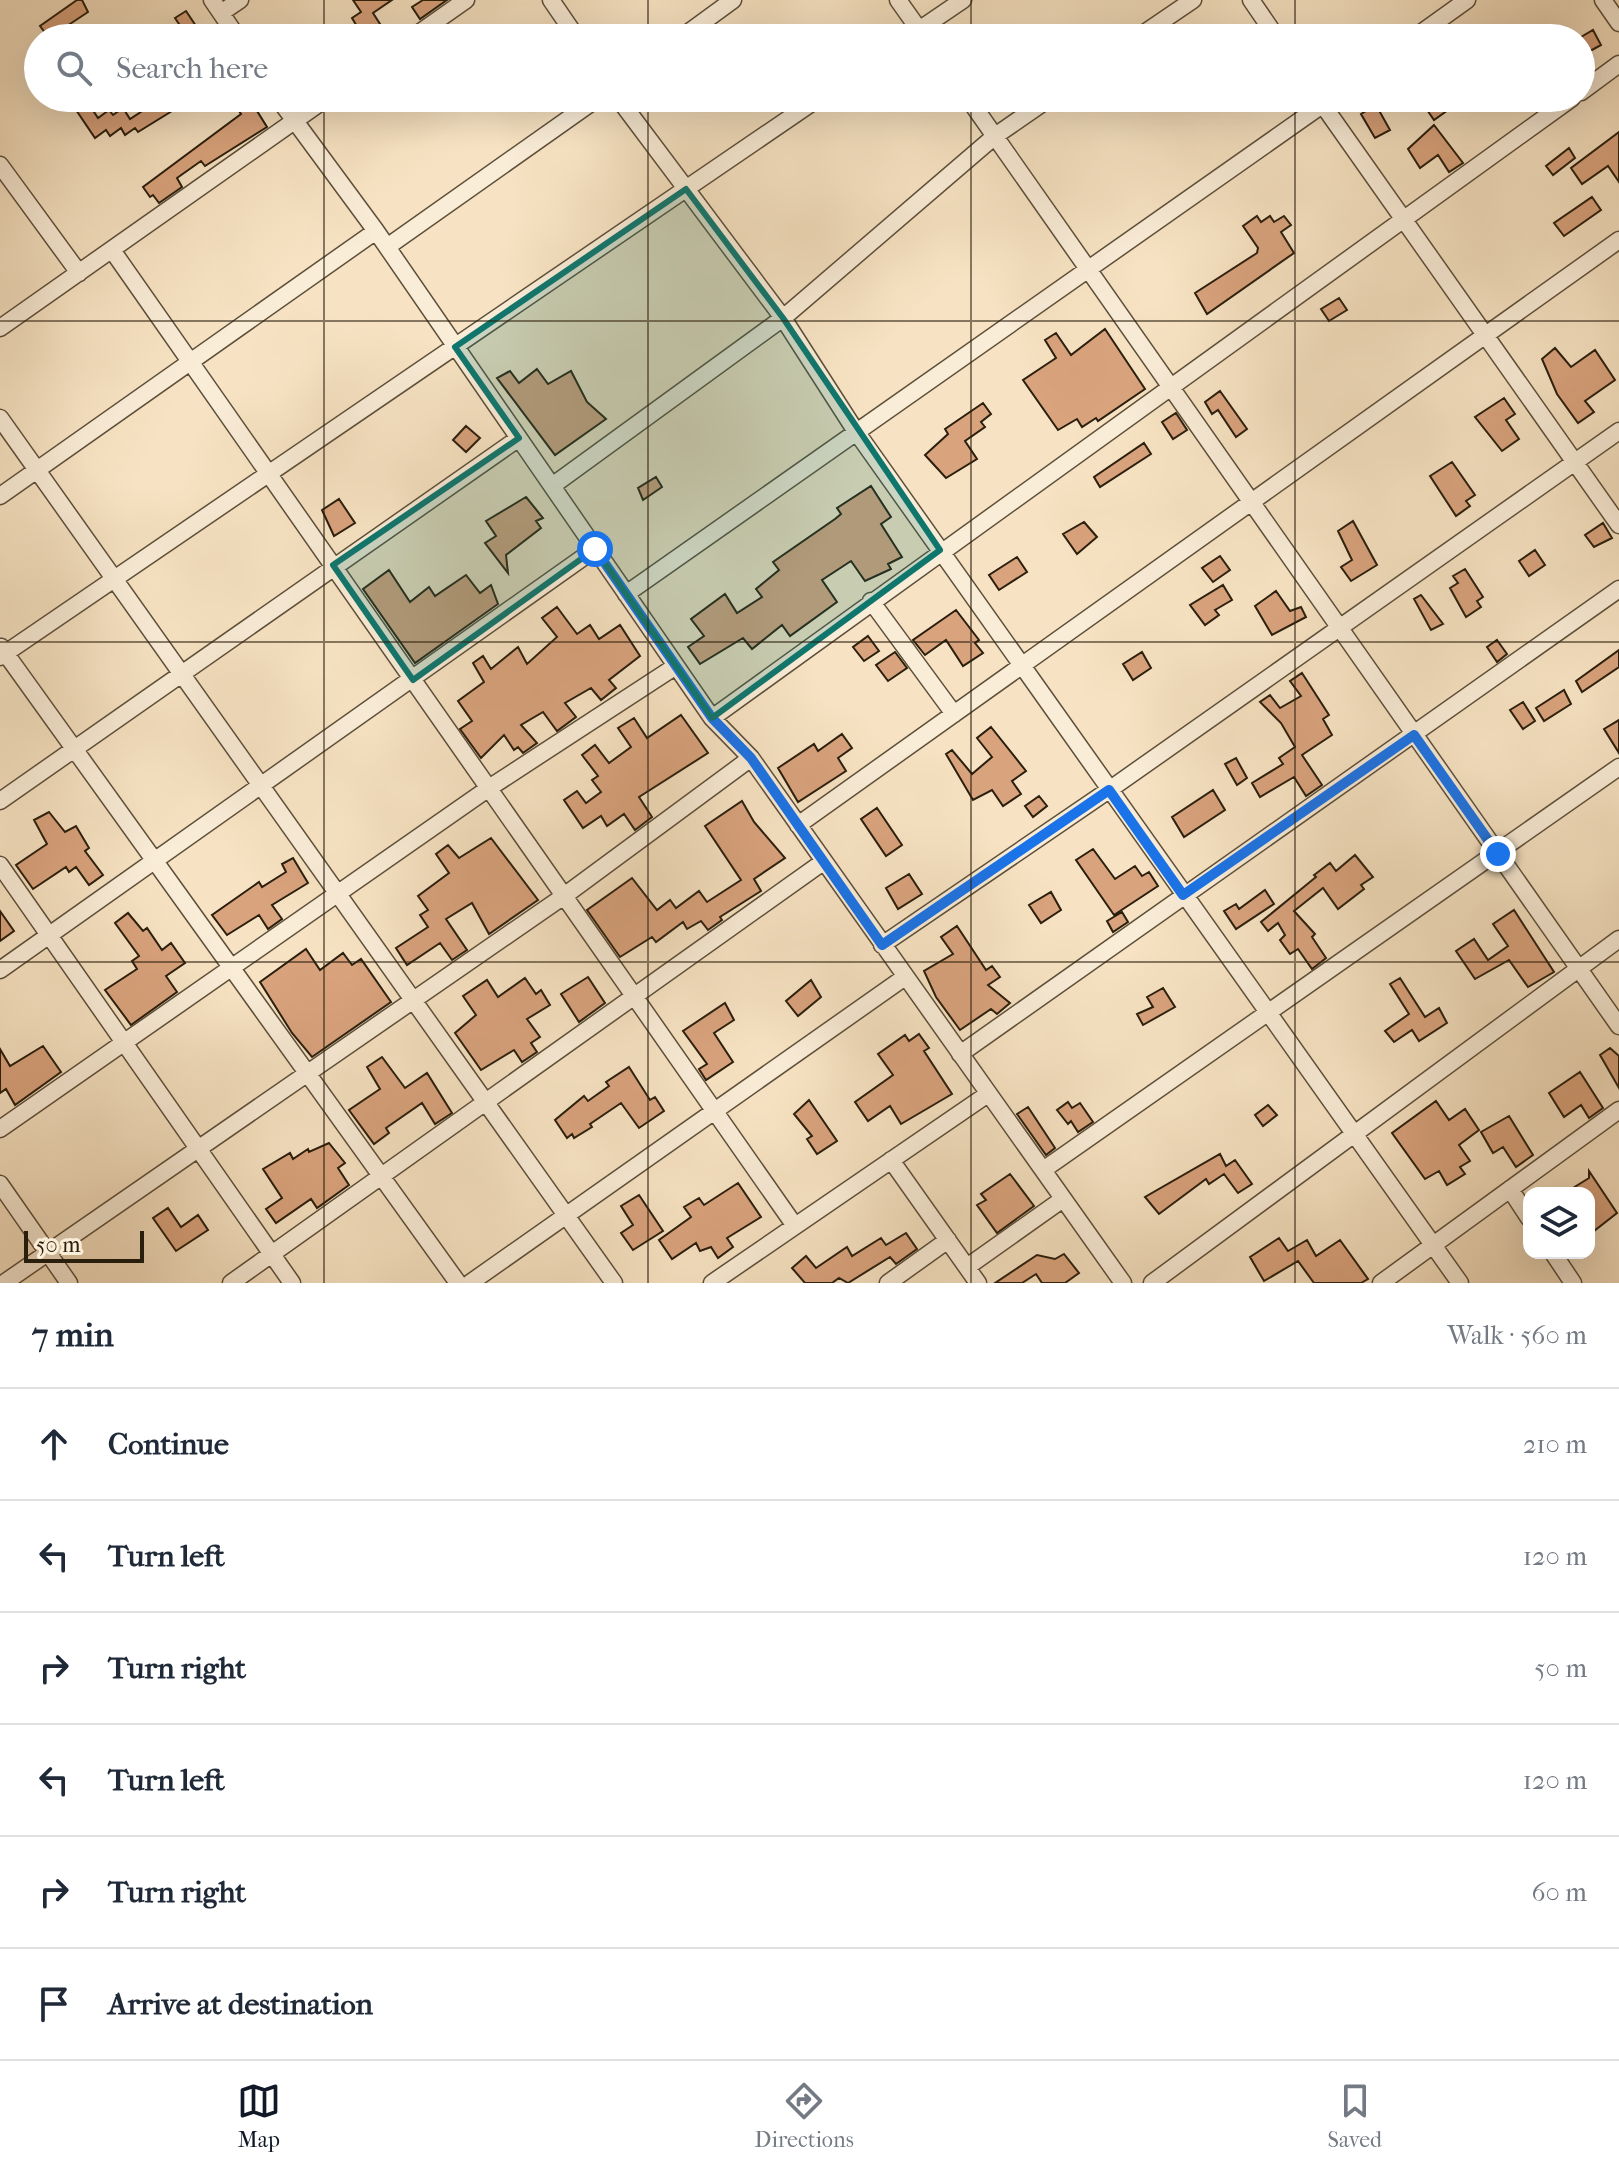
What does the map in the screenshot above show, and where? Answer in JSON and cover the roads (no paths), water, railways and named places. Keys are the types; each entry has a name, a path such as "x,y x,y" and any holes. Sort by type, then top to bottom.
{"street":[{"path":"229,24 217,6 240,0"},
{"path":"432,24 466,0"},
{"path":"551,0 567,24"},
{"path":"700,24 733,0"},
{"path":"898,0 911,24"},
{"path":"931,24 963,0"},
{"path":"1158,24 1193,0"},
{"path":"1251,0 1267,24"},
{"path":"1434,24 1467,0"},
{"path":"1603,0 1619,23"},
{"path":"1595,82 1619,64"},
{"path":"288,112 376,231 712,718 751,758 1123,1283"},
{"path":"0,328 307,112"},
{"path":"387,247 578,112"},
{"path":"628,112 783,318 855,430 1431,1247 1460,1283"},
{"path":"458,1283 2,652 114,579 799,112"},
{"path":"978,112 1619,1026"},
{"path":"552,486 783,318 995,136 1030,112"},
{"path":"626,594 1307,112"},
{"path":"1332,112 1403,220 1619,525"},
{"path":"712,718 940,550 1553,112"},
{"path":"0,165 79,273"},
{"path":"0,496 376,231"},
{"path":"798,825 1619,240"},
{"path":"112,250 795,1226"},
{"path":"0,418 614,1283"},
{"path":"882,945 1109,790 1619,431"},
{"path":"0,801 180,672 519,438"},
{"path":"0,970 595,549"},
{"path":"960,1054 1619,589"},
{"path":"871,601 954,714"},
{"path":"0,1129 489,788 676,666"},
{"path":"4,1283 564,896 751,758"},
{"path":"1043,1170 1619,767"},
{"path":"231,1283 823,862"},
{"path":"0,865 292,1283"},
{"path":"1152,1283 1619,939"},
{"path":"470,1283 905,977"},
{"path":"712,1283 988,1094"},
{"path":"1381,1283 1619,1110"},
{"path":"891,1160 978,1283"},
{"path":"0,1184 69,1283"},
{"path":"1510,1189 1523,1209"},
{"path":"967,1267 1063,1199"},
{"path":"888,1283 948,1240"},
{"path":"1557,1259 1573,1283"}]}
